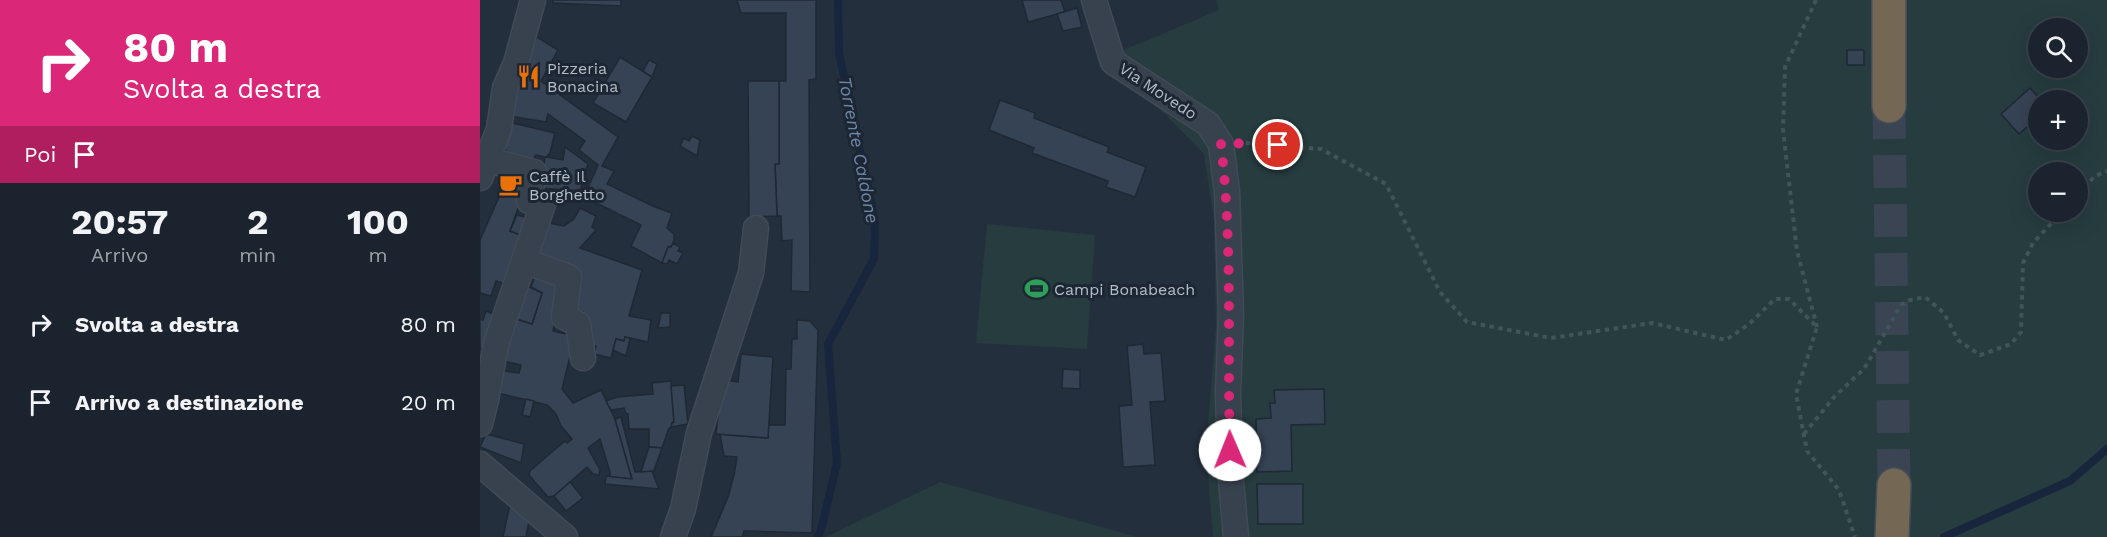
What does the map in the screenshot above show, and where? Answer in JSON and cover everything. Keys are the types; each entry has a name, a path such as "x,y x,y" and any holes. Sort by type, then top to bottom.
{"highway":[{"path":"1889,0 1889,106"},
{"path":"1892,537 1894,485"}],"street":[{"path":"480,424 496,345 543,204 529,201 534,172 484,169 500,129 505,88 516,63 533,0"},
{"name":"Via Movedo","path":"1095,0 1113,62 1208,124 1221,144"},
{"path":"1221,144 1227,192 1231,314 1228,393 1230,469 1236,537"},
{"path":"673,537 683,509 699,433 751,273 756,228"},
{"path":"524,261 569,277 564,317 578,324 583,358"},
{"path":"480,464 565,537"}],"path":[{"path":"1816,0 1785,67 1783,130 1797,251 1817,327 1796,394 1807,451 1839,490 1855,537"},
{"path":"1221,144 1257,143 1321,149 1386,184 1440,292 1467,322 1551,338 1652,323 1726,340 1749,324 1775,299 1789,299 1817,327"},
{"path":"2088,183 2095,176 2107,171"},
{"path":"1804,434 1835,396 1864,369 1901,305 1910,300 1925,297 1933,302 1944,313 1958,340 1980,355 2011,344 2021,332 2023,263 2033,243 2053,222"}],"green space":[{"path":"1216,0 2107,0 2107,537 1213,537 1206,449 1216,327 1214,221 1204,154 1166,115 1100,60 1219,10"},
{"name":"Campi Bonabeach","path":"987,224 1095,235 1087,349 976,343"},
{"path":"940,482 1137,537 826,537"}],"building":[{"path":"553,0 621,0 621,6 553,3"},
{"path":"737,0 816,0 816,79 809,80 810,292 791,291 792,240 782,241 781,216 777,216 775,164 779,164 779,81 786,81 786,13 741,13"},
{"path":"1022,0 1061,0 1065,12 1028,22"},
{"path":"1077,8 1082,27 1063,31 1057,14"},
{"path":"537,37 558,50 541,81 618,137 602,166 614,171 607,184 672,213 667,228 674,234 674,240 672,246 668,247 662,263 631,246 641,225 584,197 598,165 579,150 585,141 548,114 546,122 509,116 523,59"},
{"path":"1847,50 1864,50 1864,65 1847,65"},
{"path":"620,57 652,77 626,122 593,103"},
{"path":"649,60 657,64 652,77 643,71"},
{"path":"748,81 779,81 779,164 775,164 777,216 749,217"},
{"path":"2030,88 2032,90 2028,90 2028,126 2019,134 2001,114"},
{"path":"1000,100 1035,113 1034,118 1109,147 1107,152 1146,167 1135,197 1106,187 1108,181 1032,153 1034,148 989,130"},
{"path":"508,122 555,133 550,153 546,157 563,160 565,147 588,164 580,191 541,188 545,157 536,155 526,170 524,191 510,231 526,237 509,285 496,281 491,296 480,293 480,240 499,197 507,165 505,146"},
{"path":"692,136 700,140 697,156 680,146 684,138 689,141"},
{"path":"580,208 596,216 592,227 596,230 580,248 642,270 629,316 651,320 648,342 625,337 624,341 616,339 611,358 594,354 596,346 586,344 583,312 575,311 578,272 534,258 544,222 564,226 574,219"},
{"path":"517,215 544,222 538,241 510,231"},
{"path":"673,243 680,247 678,251 683,253 677,264 669,260 667,264 662,263 668,247 671,247"},
{"path":"536,273 565,280 553,331 575,336 562,389 573,403 601,390 615,419 632,479 610,477 600,439 588,448 600,470 599,475 593,474 587,467 554,496 548,497 529,475 530,471 565,441 567,443 572,439 561,426 556,414 547,405 494,392 498,370 519,373 521,365 499,360 513,318 532,324 542,293 531,287"},
{"path":"523,284 542,293 532,324 514,318"},
{"path":"486,311 501,317 488,351 480,348 480,319 483,320"},
{"path":"661,313 670,313 670,327 658,328"},
{"path":"797,320 810,321 818,330 812,533 744,531 742,537 711,537 728,497 737,457 724,456 720,434 768,438 768,425 785,425 786,369 791,369 792,339 797,339"},
{"path":"625,337 630,338 626,356 613,350 616,339 624,341"},
{"path":"1143,344 1144,354 1161,353 1165,401 1150,402 1155,465 1123,467 1119,406 1132,405 1127,346"},
{"path":"741,354 773,357 768,438 716,434 722,379 738,382"},
{"path":"1063,369 1080,370 1080,389 1062,388"},
{"path":"671,381 674,422 669,428 662,448 649,447 649,429 629,429 628,414 624,408 611,410 606,401 617,397 653,394 652,383"},
{"path":"684,385 688,424 671,427 674,422 671,386"},
{"path":"1324,389 1325,424 1291,425 1292,471 1257,472 1256,419 1271,418 1270,403 1275,403 1274,390"},
{"path":"526,399 534,401 530,417 522,415"},
{"path":"621,417 635,472 652,471 659,489 605,484 606,476 632,479 615,419"},
{"path":"486,434 524,444 521,463 480,447"},
{"path":"649,447 662,448 653,473 652,471 641,472"},
{"path":"570,482 583,498 566,511 554,496"},
{"path":"1257,484 1303,484 1303,524 1258,524"},
{"path":"510,504 529,521 526,537 503,537"}],"waterway":[{"name":"Torrente Caldone","path":"818,537 837,463 828,344 874,259 875,221 839,53 838,0"},
{"path":"1944,537 2070,481 2107,449"}],"tunnel":[{"path":"1889,106 1894,485"}],"place":[{"name":"Pizzeria Bonacina","path":"529,77"},
{"name":"Caffè Il Borghetto","path":"511,185"},
{"name":"Campi Bonabeach","path":"1036,289"}],"route":[{"path":"1230,450 1228,393 1231,314 1227,192 1221,144 1278,145"}]}
